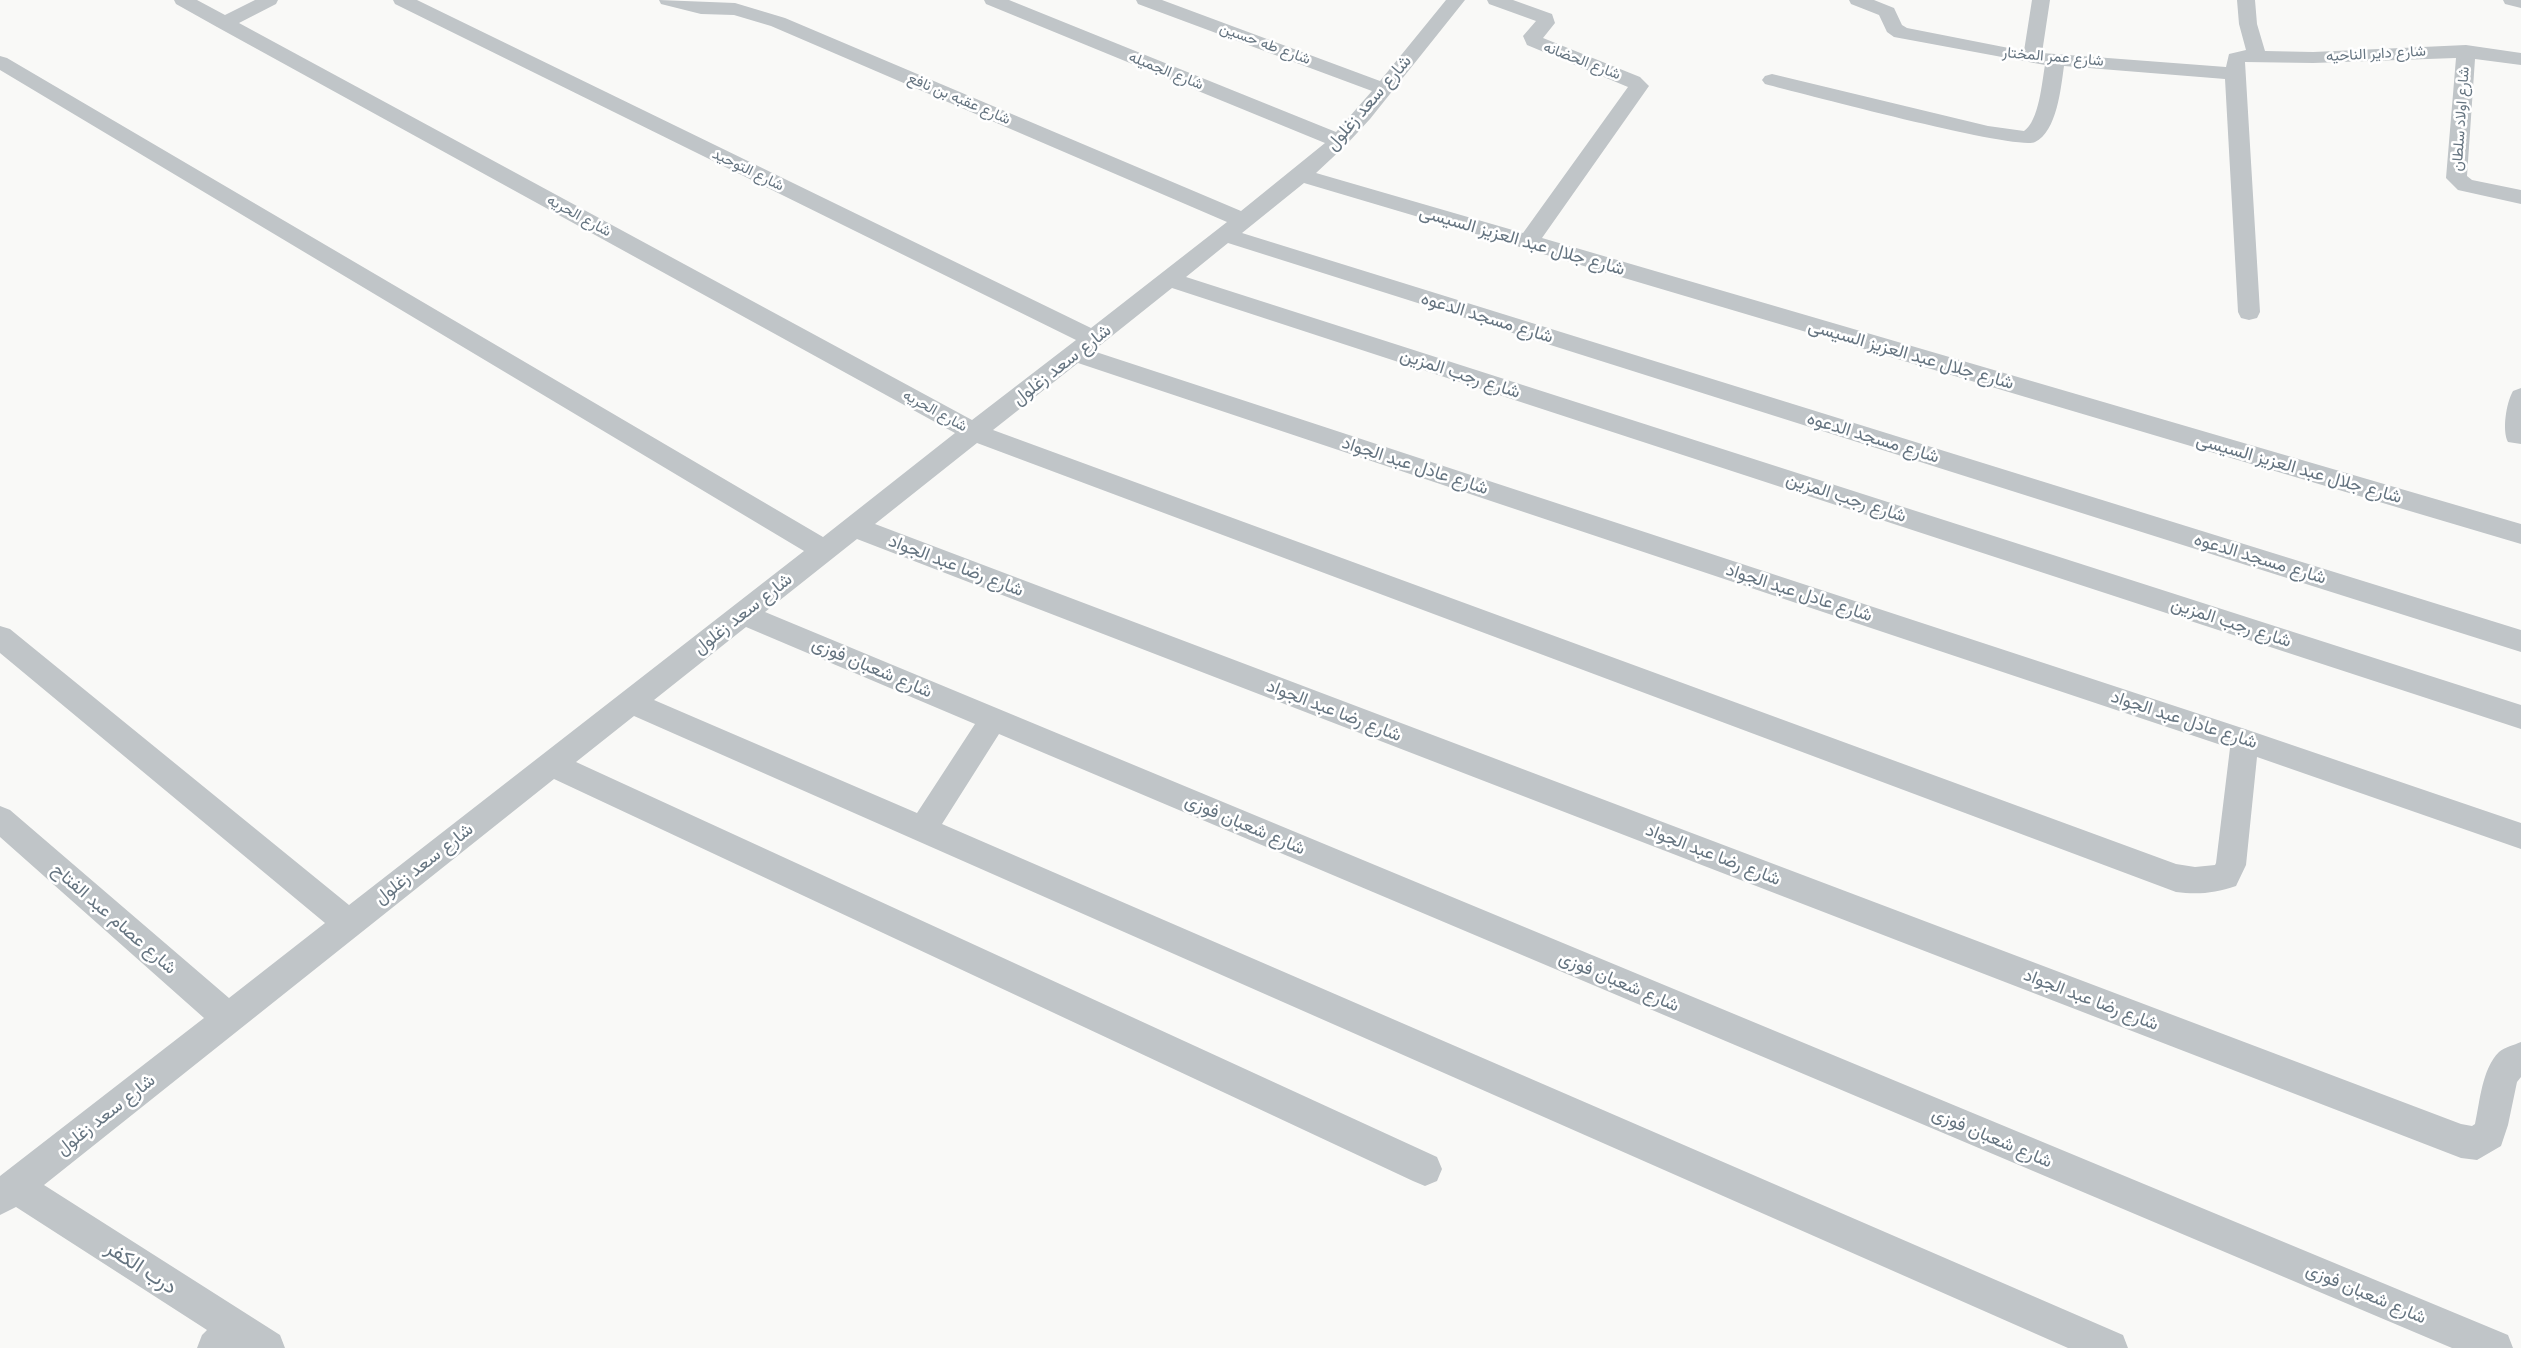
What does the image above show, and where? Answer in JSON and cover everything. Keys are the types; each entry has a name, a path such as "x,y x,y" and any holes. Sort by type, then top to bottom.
{"street":[{"name":"شارع الحريه","path":"183,0 975,433"},
{"path":"224,23 269,0"},
{"name":"شارع التوحيد","path":"402,0 1085,347"},
{"name":"شارع عقبه بن نافع","path":"668,0 701,8 735,9 778,22 1235,228"},
{"name":"شارع الجميله","path":"993,0 1339,141"},
{"name":"شارع طه حسين","path":"1145,0 1385,89"},
{"name":"شارع سعد زغلول","path":"8,1192 630,702 1085,347 1301,175 1339,141 1385,89 1456,0"},
{"name":"شارع الحضانه","path":"1496,0 1544,18 1546,24 1533,36 1534,41 1633,81 1639,86 1528,242"},
{"name":"شارع عمر المختار","path":"1858,0 1887,12 1894,28 1901,33 2032,58 2235,68"},
{"path":"2032,58 2041,0"},
{"path":"2246,0 2248,24 2257,56"},
{"path":"2512,0 2521,2"},
{"name":"شارع داير الناحيه","path":"2235,68 2240,56 2329,56 2466,51 2521,59"},
{"name":"شارع اولاد سلطان","path":"2466,51 2456,178 2465,185 2521,197"},
{"path":"1772,80 1988,132 2027,138 2033,136 2042,125 2056,59"},
{"path":"0,62 824,550"},
{"path":"2235,68 2249,312"},
{"name":"شارع جلال عبد العزيز السيسى","path":"1301,175 2521,534"},
{"name":"شارع مسجد الدعوه","path":"1235,228 2521,641"},
{"name":"شارع رجب المزين","path":"1170,280 2521,717"},
{"name":"شارع عادل عبد الجواد","path":"1085,347 2521,836"},
{"path":"2517,436 2521,397"},
{"path":"975,433 2176,878 2194,881 2211,880 2225,876 2231,865 2245,741"},
{"name":"شارع رضا عبد الجواد","path":"854,527 2461,1141 2477,1142 2488,1134 2505,1069 2513,1060 2521,1058"},
{"name":"شارع شعبان فوزى","path":"743,614 2495,1348"},
{"path":"0,637 349,924"},
{"path":"630,702 2110,1348"},
{"path":"922,829 993,720"},
{"path":"551,764 1425,1169"},
{"name":"شارع عصام عبد الفتاح","path":"0,819 228,1018"},
{"name":"درب الكفر","path":"8,1192 225,1339 267,1348"}]}
